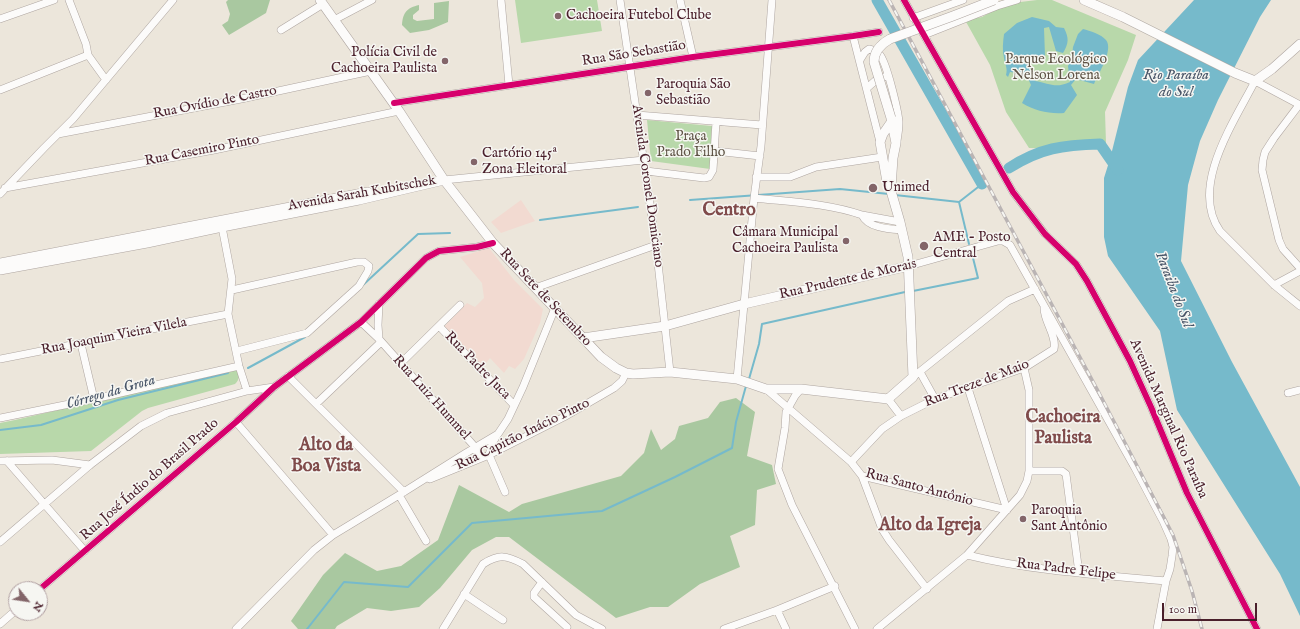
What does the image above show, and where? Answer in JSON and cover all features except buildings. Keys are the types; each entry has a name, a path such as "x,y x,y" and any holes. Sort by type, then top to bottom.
{"main road":[{"path":"891,191 896,146 891,120 874,62 878,49 884,42 890,39 994,0"},
{"path":"1084,0 1235,73 1255,81 1272,69 1300,44"},
{"name":"Rua Sete de Setembro","path":"321,2 394,103 444,180 493,243 606,362 626,373"},
{"path":"626,373 638,374 670,372 737,379 766,389 802,389 888,399 916,375 908,257 901,226 887,182 881,149 883,134 891,120"},
{"path":"881,149 896,146"},
{"name":"Avenida Sarah Kubitschek","path":"0,263 444,180"},
{"name":"Avenida Sarah Kubitschek","path":"0,270 147,243 359,197"},
{"name":"Rua Prudente de Morais","path":"583,338 665,326 744,304 909,266"}],"street":[{"path":"0,19 54,0"},
{"path":"69,0 86,44 88,55 106,80"},
{"path":"0,194 2,185 73,119 173,0"},
{"path":"334,20 372,0"},
{"path":"501,0 510,85"},
{"name":"Avenida Coronel Domiciano","path":"620,0 656,245 670,372"},
{"path":"680,0 693,57"},
{"path":"737,379 756,177 760,156 772,0"},
{"name":"Avenida Marginal Rio Paraíba","path":"904,0 1013,192 1045,234 1076,264 1087,281 1130,361 1151,406 1187,493 1256,629"},
{"path":"913,18 963,0"},
{"path":"924,35 997,6 1017,0"},
{"path":"280,30 321,2"},
{"name":"Rua São Sebastião","path":"394,103 693,57 769,48 879,32"},
{"path":"756,177 790,177 816,167 881,149 853,36"},
{"path":"860,60 866,50 869,50 875,51 879,54 884,62 897,108 899,121 896,146"},
{"path":"0,90 88,55"},
{"name":"Rua Ovídio de Castro","path":"58,134 242,99 370,71"},
{"path":"867,88 878,79 888,76"},
{"path":"1274,285 1300,269 1283,249 1279,240 1262,170 1265,152 1300,105 1255,81 1221,146 1210,180 1209,199 1212,214 1220,231 1274,285 1300,306"},
{"name":"Rua Casemiro Pinto","path":"2,185 214,150 399,111"},
{"path":"637,115 762,125"},
{"path":"646,172 709,177 713,170 716,122"},
{"path":"715,151 760,156"},
{"path":"444,180 644,160"},
{"path":"754,198 812,203 844,209 901,226"},
{"path":"222,227 232,280 228,314 239,366 247,390"},
{"name":"Rua Prudente de Morais","path":"909,266 998,241 1003,241 1010,245 1035,289"},
{"name":"Rua José Índio do Brasil Prado","path":"48,582 236,422 274,387 335,343 361,322 420,263 433,254 447,250 477,247 493,243"},
{"path":"535,288 656,245"},
{"path":"232,290 357,262 364,262 368,264 369,268 359,286 307,333 237,351"},
{"path":"934,399 916,375 1008,301 1035,289 1136,468 1171,539 1173,548 1170,569 1166,581 1157,629"},
{"path":"316,404 380,341 378,325 379,304"},
{"path":"400,364 460,305"},
{"name":"Rua Treze de Maio","path":"851,462 882,429 901,416 934,399 1024,368 1052,351 1055,345 1045,318 1044,306"},
{"path":"505,492 489,455 492,444 514,405 531,370 555,308"},
{"name":"Rua Joaquim Vieira Vilela","path":"0,359 228,314"},
{"name":"Rua Luiz Hummel","path":"361,322 380,341 475,447 480,458"},
{"name":"Rua Padre Juca","path":"439,326 514,405"},
{"path":"81,344 94,399"},
{"path":"0,418 94,399 239,366"},
{"path":"877,629 967,555 1020,495 1027,481 1029,471 1029,390 1024,368"},
{"name":"Rua Capitão Inácio Pinto","path":"412,487 489,455 564,417 605,394 619,384 626,373"},
{"path":"288,376 402,494 426,541"},
{"path":"0,542 90,465 141,426 167,414 247,390 274,387"},
{"path":"968,388 1007,510"},
{"name":"Rua Santo Antônio","path":"766,389 788,406 851,462 862,476 1007,510"},
{"path":"802,389 788,406 786,412 785,428 778,469 792,504 835,586 855,629"},
{"path":"1288,393 1300,390"},
{"path":"888,399 901,416"},
{"path":"236,422 333,535"},
{"path":"236,629 314,550 333,535 498,434"},
{"path":"2,462 52,460 90,465"},
{"path":"2,462 45,504 85,551"},
{"path":"1029,471 1062,471 1066,474 1080,573"},
{"path":"862,476 882,529 927,589"},
{"name":"Rua Padre Felipe","path":"967,555 990,561 1080,573 1166,581"},
{"path":"443,629 483,564 493,558 501,556 512,558 523,564 576,615 602,629"},
{"path":"542,582 534,593 534,598 567,628 576,615"},
{"path":"724,629 777,610 835,586"},
{"path":"464,594 503,620"},
{"path":"777,610 786,629"},
{"path":"884,629 892,616"},
{"path":"0,624 8,617"}],"shaded area":[{"path":"521,200 535,221 501,233 491,222"},
{"path":"489,248 514,280 543,309 540,323 524,359 515,369 509,366 504,373 490,358 483,367 444,327 467,303 475,307 484,298 482,283 460,257"}],"green space":[{"path":"228,0 270,0 266,13 229,35 222,25 228,21 230,14 226,2"},
{"name":"Cachoeira Futebol Clube","path":"515,0 597,0 602,31 521,43"},
{"name":"Parque Ecológico Nelson Lorena","path":"1052,0 1136,35 1128,60 1105,112 1106,143 1081,145 1063,149 1029,148 1006,112 990,65 965,20 982,17 998,8 1012,3"},
{"path":"449,1 448,22 429,30 410,33 402,25 403,17 409,9 419,5 419,10 413,15 413,19 417,21 434,19 434,3"},
{"name":"Praça Prado Filho","path":"647,120 712,126 710,169 651,161"},
{"path":"236,369 239,376 238,381 235,384 148,408 142,411 91,451 0,454 0,423"},
{"path":"736,398 755,412 747,456 772,465 776,484 757,490 755,525 730,536 740,567 700,584 668,607 650,607 616,618 509,537 496,537 472,550 440,588 419,607 391,611 367,608 337,626 335,629 298,629 291,621 323,575 345,553 377,571 401,566 438,540 459,485 509,512 522,504 621,476 644,453 651,429 661,450 675,439 679,426 708,418 720,402"}],"water":[{"name":"Rio Paraíba do Sul","path":"1194,0 1271,0 1260,17 1218,100 1200,141 1188,185 1181,261 1232,362 1300,487 1300,616 1280,574 1177,410 1160,331 1108,256 1104,237 1104,178 1128,87 1138,60"},
{"path":"1032,17 1049,21 1056,27 1064,28 1068,40 1063,53 1056,51 1049,27 1044,28 1045,56 1031,63 1030,68 1035,81 1052,85 1060,85 1070,82 1068,66 1078,34 1083,29 1101,36 1108,44 1107,56 1094,84 1076,79 1071,85 1077,95 1064,113 1042,111 1022,103 1031,85 1026,74 1010,72 1008,77 1006,75 1007,68 1003,55 1004,34 1017,23"}],"waterway":[{"path":"877,0 982,184"},
{"path":"1009,168 1031,156 1052,149 1075,145 1100,144 1118,170"},
{"path":"895,195 959,202 982,184"},
{"path":"690,200 840,189 889,194"},
{"path":"959,202 969,244"},
{"path":"540,220 638,207"},
{"path":"363,285 418,234 450,233"},
{"path":"913,291 978,278 972,254"},
{"path":"749,379 759,344 762,324 905,292"},
{"path":"248,368 305,337"},
{"name":"Córrego da Grota","path":"0,430 41,425 118,400 228,373"},
{"path":"307,629 344,582 408,587 472,523 602,511 675,477 732,448 736,422 746,386"}],"railway":[{"path":"889,0 1098,391 1173,535 1192,591 1202,629"}],"cycle path":[{"path":"904,0 1013,192 1045,234 1076,264 1087,281 1130,361 1187,493 1257,629"},
{"path":"394,103 693,57 879,32"},
{"path":"48,582 236,422 274,387 361,322 426,258 439,251 477,247 493,243"}],"place":[{"name":"Cachoeira Futebol Clube","path":"558,16"},
{"name":"Polícia Civil de Cachoeira Paulista","path":"445,61"},
{"name":"Paroquia São Sebastião","path":"648,93"},
{"name":"Cartório 145ª Zona Eleitoral","path":"474,162"},
{"name":"Unimed","path":"873,188"},
{"name":"Câmara Municipal Cachoeira Paulista","path":"846,241"},
{"name":"AME - Posto Central","path":"924,246"},
{"name":"Paroquia Sant Antônio","path":"1023,519"}],"district":[{"name":"Centro","path":"729,211"},
{"name":"Cachoeira Paulista","path":"1063,428"},
{"name":"Alto da Boa Vista","path":"326,456"},
{"name":"Alto da Igreja","path":"930,526"}],"water label":[{"name":"Paraiba do Sul","path":"1173,290"}]}
